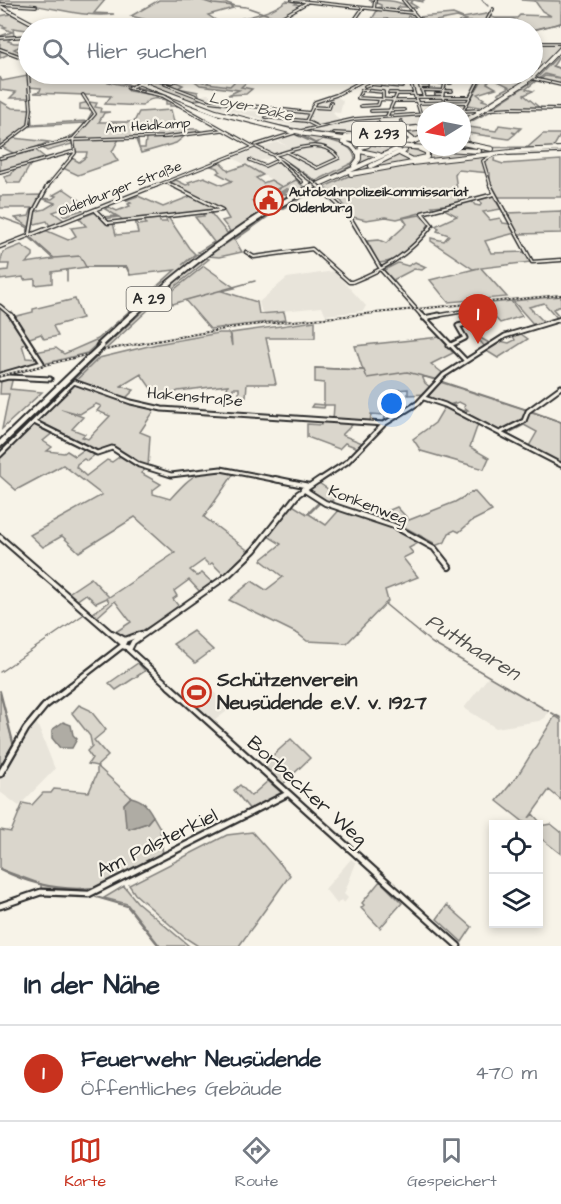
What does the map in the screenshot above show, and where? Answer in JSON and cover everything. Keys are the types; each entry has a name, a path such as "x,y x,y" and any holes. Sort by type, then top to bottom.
{"highway":[{"path":"543,68 561,49"},
{"name":"A 293","path":"142,84 177,100 214,112 309,134 407,146 519,151 561,150"},
{"path":"471,117 524,84"},
{"path":"471,117 484,110"},
{"name":"A 293","path":"331,136 356,136 417,129"},
{"name":"A 293","path":"297,132 407,146 561,150"},
{"path":"407,146 390,142 387,137 396,133 408,135 412,139 407,146 401,153 409,159 428,156 424,151 407,146"},
{"path":"309,134 417,146"},
{"path":"331,136 348,144 359,154 357,163 344,172"},
{"path":"326,183 351,174 417,142"},
{"name":"A 29","path":"204,256 266,215 326,183 417,143"},
{"name":"A 293","path":"379,144 364,145 360,150 369,155 386,154"},
{"path":"471,145 496,150"},
{"name":"A 29","path":"0,442 100,346 204,256 269,210 344,172 407,146"},
{"path":"471,148 490,149"},
{"path":"351,174 397,165 519,151"},
{"path":"284,200 292,198"}],"main road":[{"path":"1,6 23,18"}],"street":[{"path":"292,0 413,14"},
{"path":"374,9 375,0"},
{"path":"403,0 418,18"},
{"path":"280,18 308,1"},
{"path":"1,6 36,6"},
{"path":"356,18 363,8"},
{"path":"488,18 493,9"},
{"path":"0,38 18,37"},
{"path":"543,43 561,43"},
{"path":"0,49 18,56"},
{"path":"543,81 561,85"},
{"path":"0,147 29,125 31,109 28,84"},
{"path":"135,84 128,88 163,96 275,156 320,188 348,214 382,271 449,346 465,360"},
{"path":"167,84 206,101 310,113"},
{"path":"306,121 316,101 336,95 357,84"},
{"path":"365,86 370,84 402,87"},
{"path":"360,106 378,105 381,97 382,92 360,90 358,98 381,97 394,101 417,102 411,84"},
{"path":"419,84 424,97"},
{"path":"442,96 445,84"},
{"path":"467,102 478,84"},
{"path":"420,88 428,87"},
{"path":"420,88 452,91"},
{"path":"389,93 424,97 469,96"},
{"path":"387,116 397,93"},
{"path":"436,94 442,96 445,102"},
{"path":"30,234 31,216 41,196 75,151 73,139 95,113 83,95"},
{"path":"367,105 369,99"},
{"path":"312,107 329,108 331,102"},
{"path":"471,110 510,108 561,109"},
{"path":"371,111 404,110"},
{"name":"Oldenburger Straße","path":"0,247 168,183 263,143 355,119 417,114"},
{"path":"266,117 306,121 318,127"},
{"path":"401,121 405,128"},
{"path":"378,123 382,131"},
{"path":"331,136 417,126"},
{"name":"Am Heidkamp","path":"0,158 73,139 166,137 224,130"},
{"path":"275,156 286,153 318,145 332,150 339,157 334,162 317,168 286,153"},
{"path":"561,150 491,155 483,161 494,194 532,262 561,260"},
{"path":"0,172 75,151"},
{"path":"275,156 302,182"},
{"path":"250,160 265,166 278,160"},
{"path":"96,211 108,223 222,210 168,183"},
{"path":"246,252 254,257 312,249 349,282 382,271 417,247 432,225 422,213 494,194"},
{"path":"0,306 12,317 42,363 0,377"},
{"path":"424,318 476,309"},
{"path":"0,774 26,729 45,706 108,657 214,587 254,550 303,489 347,462 384,424 412,408 444,375 465,360 508,335 561,319"},
{"path":"449,346 465,338 458,326 466,324"},
{"path":"0,377 50,379"},
{"name":"Hakenstraße","path":"0,454 74,382 131,402 162,409 384,424"},
{"path":"500,433 524,421 528,411 561,387"},
{"path":"424,398 445,405 561,465"},
{"path":"34,422 97,453 112,448 139,465 171,475 221,469 309,486"},
{"name":"Konkenweg","path":"303,489 325,503 394,526 435,549 449,567"},
{"name":"Borbecker Weg","path":"0,537 105,630 127,644 137,657 458,946"},
{"name":"Am Palsterkiel","path":"0,906 41,892 89,894 288,794"}],"shaded area":[{"path":"0,0 105,0 94,13 114,14 88,14 29,5 1,4 20,16 0,5"},
{"path":"159,0 218,0 233,5 231,7 233,8 208,15 212,18 139,18 131,16"},
{"path":"369,0 394,1 406,6 404,0 414,0 410,3 417,7 408,10 408,7 399,7 396,11 413,14 418,18 408,16 407,18 373,18 378,9 376,8 381,5"},
{"path":"521,0 561,1 561,23 543,28 543,18 517,18 520,15 551,16 542,11 535,1"},
{"path":"286,1 298,2 295,4 302,5 280,18 246,18 263,13"},
{"path":"492,13 492,17 495,18 463,18"},
{"path":"11,14 19,18 18,29 13,28 14,36 8,41 18,43 18,47 14,49 18,51 18,54 13,52 0,58 0,52 8,51 0,48 0,36 12,32 0,25 0,16"},
{"path":"453,14 463,18 457,17 418,17"},
{"path":"561,43 543,66 543,44"},
{"path":"559,57 553,66 561,69 561,85 543,81 545,76 560,78 545,74 543,76 543,72"},
{"path":"0,77 2,81 18,78 18,84 127,84 130,85 126,88 129,91 160,96 179,106 170,106 166,104 166,100 157,99 148,101 142,106 105,104 111,96 34,93 40,91 41,88 28,87 29,98 10,98 16,92 0,90"},
{"path":"148,84 163,84 174,88 176,87 168,84 181,84 183,85 178,88 198,92 197,96 203,99 195,102"},
{"path":"244,84 241,87 252,89 246,94 228,95 239,90 200,85"},
{"path":"480,84 489,84 496,88 477,94 484,99 482,100 489,102 501,95 498,93 510,87 504,84 520,84 480,110 476,110 479,107 471,106 471,102 469,102"},
{"path":"529,84 532,84 526,89 533,91 524,95 540,108 490,109"},
{"path":"207,94 222,98 221,103 247,106 244,111 311,113 316,103 321,100 337,96 343,101 340,113 332,112 340,121 305,129 210,106 217,103 199,96"},
{"path":"0,101 12,108 33,109 32,124 87,121 93,110 80,109 80,104 89,102 97,103 95,107 101,108 100,112 110,112 104,113 99,122 134,122 139,112 171,110 175,126 186,125 188,129 197,129 202,132 186,135 176,143 141,153 139,148 145,148 146,139 150,138 119,139 112,152 118,161 78,175 63,168 72,158 79,162 86,157 87,152 76,152 74,140 84,139 72,139 72,144 47,151 41,147 71,136 85,123 30,126 13,138 49,142 30,150 34,149 47,159 32,162 20,183 8,183 4,177 11,175 15,168 0,171 0,158 15,154 0,146"},
{"path":"487,110 493,110 471,121 471,119"},
{"path":"417,116 417,126 354,134 341,134 339,131 331,132 332,134 306,131 352,121"},
{"path":"499,125 521,128 516,133 512,132 515,134 509,139 471,134 471,127 496,131"},
{"path":"417,129 417,139 412,141 411,139 405,144 303,132 347,135"},
{"path":"294,134 316,144 323,139 344,145 351,148 355,159 352,163 316,181 285,158 261,148 277,142 287,146 275,139"},
{"path":"294,134 338,141 396,147 354,166 360,155 347,144 357,153 355,164 316,184 282,158 316,181 352,163 355,159 354,154 347,147 338,143 323,139 316,144"},
{"path":"543,134 561,134 554,146 561,148 507,148 528,147"},
{"path":"408,148 417,150 417,156 426,156 420,160 429,156 463,156 398,165 493,153 561,150 495,154 494,161 503,164 561,160 561,197 498,197 490,182 490,173 458,170 455,175 459,203 471,200 475,205 480,206 482,203 479,200 493,196 501,209 483,212 490,220 500,218 503,223 510,224 515,233 485,241 491,253 525,252 531,262 481,268 507,297 448,302 430,280 479,268 473,269 431,241 431,238 444,241 449,235 437,231 439,228 435,226 457,216 442,208 445,207 443,205 432,206 435,209 397,219 386,217 366,220 353,217 341,201 324,187 353,174 381,168 361,171 402,151 402,156 412,160 403,155"},
{"path":"256,149 271,154 270,158 246,165 233,158"},
{"path":"471,151 492,152 471,155"},
{"path":"278,161 298,178 282,186 250,167 256,163 265,166"},
{"path":"220,162 229,171 246,165 263,175 256,178 263,183 271,180 282,187 296,180 304,187 284,198 287,195 278,191 281,187 252,201 268,209 202,254 198,252 214,242 195,217 204,216 202,213 210,212 227,233 230,231 222,221 229,219 223,209 169,183 176,180 186,185 190,184 188,182 204,177 222,185 232,181 217,173 220,171 218,168 211,166"},
{"path":"64,189 87,205 80,207 83,210 64,216 62,214 71,209 68,207 53,212 65,221 50,226 47,221 29,227 15,218 29,216 32,208 0,208 0,196 41,195 34,212 55,203 41,198 52,199 56,196 53,195"},
{"path":"317,190 272,214 235,240 242,252 219,257 208,256 272,213"},
{"path":"138,196 163,207 191,196 218,209 124,221 119,217 104,219 102,217 117,216 105,209 109,207 117,211 130,206 128,204 131,203 126,200"},
{"path":"561,211 561,233 518,234 507,213"},
{"path":"96,212 106,224 113,223 116,235 138,233 135,220 139,225 146,224 144,219 159,218 160,222 167,222 165,217 168,217 195,254 182,265 197,254 200,255 146,299 87,353 0,375 0,306 13,317 33,312 33,309 75,299 82,318 53,326 58,336 44,339 41,334 27,339 29,343 22,345 26,358 39,359 35,352 56,348 64,354 98,339 175,270 130,275 126,267 86,267 52,272 52,283 35,285 35,279 24,280 23,277 0,280 0,271 8,270 9,264 0,264 3,252 21,245 33,253 26,263 53,259 28,236 45,230 68,240 76,236 71,228 86,226 79,218"},
{"path":"420,215 429,224 414,245 396,259 379,263 367,241 379,240 386,243 407,224 403,218"},
{"path":"206,258 209,259 163,296 106,349 101,350 173,283"},
{"path":"415,262 426,267 422,270 414,269 393,280 384,270 398,263 408,266"},
{"path":"204,266 235,288 222,291 257,302 259,314 284,312 286,320 210,329 185,300 173,304 166,296"},
{"path":"334,271 366,306 363,311 326,315 322,307 262,313 259,302 287,278"},
{"path":"561,296 561,306 553,309 561,318 558,319 544,303 529,307 545,323 535,326 513,301"},
{"path":"511,301 522,316 500,323 482,304"},
{"path":"488,312 494,321 482,323 486,328 477,336 491,344 485,347 460,317"},
{"path":"315,321 315,338 266,338 276,384 247,384 246,396 239,396 239,388 233,388 232,396 225,396 228,385 178,391 164,399 154,396 157,392 152,390 141,374 121,386 134,390 125,399 156,408 140,432 150,436 148,467 141,473 161,484 153,490 153,494 170,499 198,474 213,471 235,472 204,517 250,552 225,576 212,563 209,565 204,560 190,570 197,576 202,573 215,585 202,594 189,580 174,591 177,596 173,599 180,608 132,637 123,638 114,633 131,622 115,601 95,619 90,615 109,602 107,598 96,603 86,594 76,601 67,594 91,578 109,597 175,553 135,517 79,552 62,536 43,547 30,535 102,495 63,465 16,490 0,476 0,455 99,358 157,344 219,333 229,333 232,346 231,333","holes":["96,404 101,406 97,411 110,416 88,439 82,437 85,434 72,429 83,417 61,409 80,414","54,432 86,448 75,456 67,451 64,453 47,451 52,447 43,441","112,448 123,454 112,462 107,460 86,476 76,467 77,464 84,459 87,461 97,453"]},
{"path":"521,334 528,339 498,358 485,350 500,341 509,343 515,340 513,336"},
{"path":"440,337 453,353 431,364 444,374 438,381 422,376 431,388 426,394 408,395 408,389 396,390 397,415 384,423 385,415 371,414 370,422 356,421 342,435 365,444 360,449 345,443 339,449 307,437 307,424 321,425 322,420 333,420 334,405 325,405 324,408 311,407 313,404 324,405 324,383 315,382 315,368 363,370 355,346"},
{"path":"101,353 0,452 0,446 97,354"},
{"path":"13,377 10,389 42,392 2,429 9,394 0,394 1,378"},
{"path":"440,382 527,410 523,421 499,432 461,411 468,410 459,402 452,404 456,406 454,408 427,398"},
{"path":"445,406 478,424 470,447 489,458 484,469 421,451 413,439 435,423"},
{"path":"529,411 561,422 561,464 501,433 525,422","holes":["524,425 537,432 529,446 507,434"]},
{"path":"316,481 338,496 327,504 321,502 309,514 326,525 341,508 380,520 387,511 397,507 409,520 455,502 474,491 492,511 472,521 459,532 455,530 449,533 445,542 435,546 434,543 399,524 395,525 422,541 409,548 413,553 403,558 418,577 385,590 388,601 347,643 307,641 298,634 229,600 252,581 266,590 283,577 261,560 281,544 268,536 291,504 307,514 320,501 303,489"},
{"path":"193,631 213,650 195,663 173,644"},
{"path":"138,663 145,671 116,690 109,683"},
{"path":"489,676 549,711 545,718 496,728 464,708"},
{"path":"207,685 230,709 211,723 189,704"},
{"path":"0,693 13,744 0,767"},
{"path":"79,705 90,710 106,730 94,740 108,756 97,766 88,764 92,758 87,751 92,746 90,736 72,713"},
{"path":"555,716 561,720 561,800 549,790 529,818 533,814 538,820 521,820 497,801 518,775"},
{"path":"36,721 55,769 19,806 0,792 0,779"},
{"path":"63,722 71,725 73,735 77,739 72,748 60,748 52,738 52,730"},
{"path":"291,739 310,758 281,786 260,767"},
{"path":"97,766 131,797 124,804 129,829 147,823 153,816 160,828 163,855 89,894 41,892 41,884 0,869 0,830 11,832 23,803 32,805 43,793 51,793 54,789 89,792 97,773"},
{"path":"268,781 284,795 251,811 234,790 240,785 251,796"},
{"path":"131,797 144,804 153,816 147,823 129,829 126,826 124,804"},
{"path":"551,824 561,832 561,854 543,840 543,825"},
{"path":"252,832 290,875 239,946 198,946 184,937 135,894 129,885 227,835"},
{"path":"351,859 356,863 344,894 348,898 344,903 341,900 337,904 325,889"},
{"path":"380,881 402,903 380,928 361,908 364,905 362,903"},
{"path":"124,886 137,902 189,946 160,946 127,904 104,898"},
{"path":"447,905 472,927 462,942 437,919"}],"waterway":[{"path":"201,0 213,4 246,7 278,18"},
{"path":"482,0 488,6"},
{"path":"543,27 561,23"},
{"path":"552,66 561,69"},
{"path":"118,84 128,86"},
{"name":"Loyer Bäke","path":"135,87 158,92"},
{"name":"Loyer Bäke","path":"269,124 303,130"},
{"path":"302,136 315,143 318,142"},
{"path":"523,154 560,153"},
{"path":"0,217 25,226 28,228 27,234"},
{"path":"29,236 54,258 80,256 86,267 127,267 130,275"},
{"path":"67,270 67,281"},
{"path":"186,300 255,281"},
{"path":"315,368 364,370 367,378 407,372 438,380"},
{"path":"440,381 528,410"},
{"path":"531,411 561,422"},
{"name":"Putthaaren","path":"385,604 432,643 507,687"},
{"path":"0,672 83,615"},
{"path":"64,687 103,656"},
{"path":"0,767 24,726 40,706 66,686"},
{"name":"Putthaaren","path":"505,686 548,711"},
{"path":"0,691 13,742"},
{"name":"Putthaaren","path":"552,713 561,718"},
{"path":"0,869 22,879 44,885 92,888"},
{"path":"96,897 127,906 159,946"}],"taxiway":[{"path":"282,193 287,190"}],"railway":[{"path":"0,376 110,349 242,326 561,295"}],"place":[{"name":"Autobahnpolizeikommissariat Oldenburg","path":"268,200"},
{"name":"Feuerwehr Neusüdende","path":"478,344"},
{"name":"Schützenverein Neusüdende e.V. v. 1927","path":"196,692"}]}
